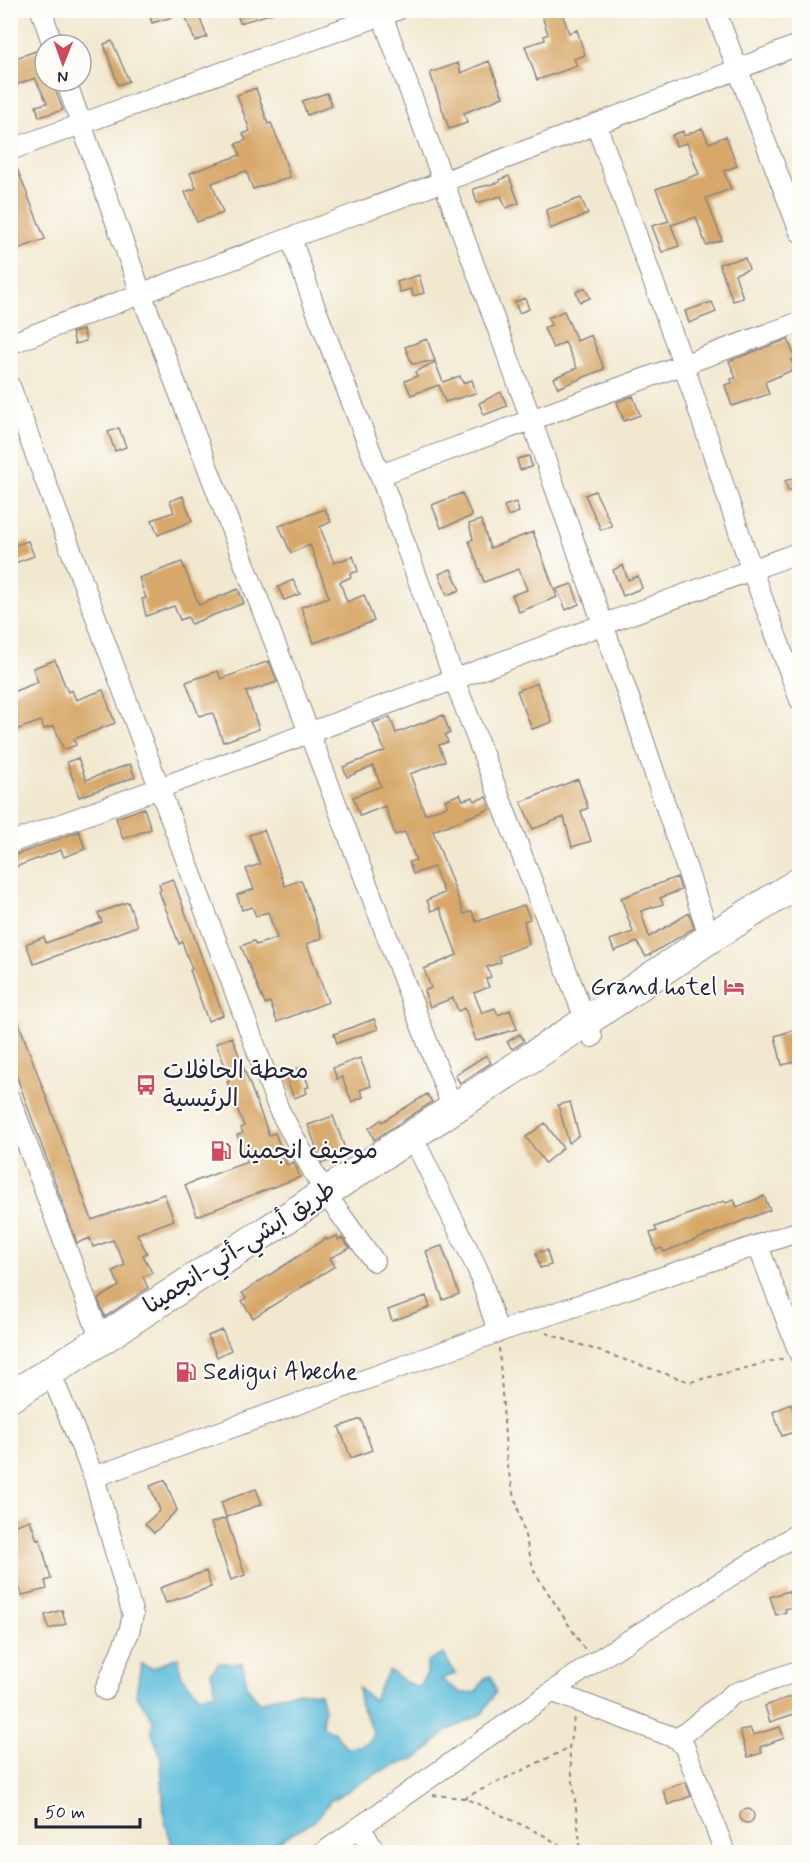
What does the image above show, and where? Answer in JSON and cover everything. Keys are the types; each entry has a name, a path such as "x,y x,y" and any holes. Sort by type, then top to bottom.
{"highway":[{"name":"طريق أبشي-أتي-انجمينا","path":"329,1199 453,1109 588,1030 710,938 800,882"},
{"path":"10,1416 200,1284 329,1199 419,1150 588,1030 800,902"},
{"name":"طريق أبشي-أتي-انجمينا","path":"10,1397 101,1340 200,1284"}],"street":[{"path":"41,10 49,33"},
{"path":"715,10 800,232"},
{"path":"10,150 386,12 442,183 531,419 710,938"},
{"path":"10,344 141,292 442,183 800,44"},
{"path":"70,93 141,292 453,1109"},
{"path":"596,124 684,366 751,568 800,700"},
{"path":"291,238 454,680 588,1030"},
{"path":"380,475 800,322"},
{"path":"10,386 279,1110 329,1199 374,1261"},
{"path":"10,843 309,734 751,568 800,552"},
{"path":"10,1099 101,1340"},
{"path":"419,1150 478,1270 498,1332"},
{"path":"94,1477 498,1332 800,1231"},
{"path":"758,1246 799,1354"},
{"path":"56,1386 94,1477 133,1615 129,1632 105,1690"},
{"path":"324,1852 593,1663 800,1532"},
{"path":"678,1739 733,1694 800,1670"},
{"path":"553,1692 678,1739 685,1748 725,1852"},
{"path":"361,1828 375,1852"}],"path":[{"path":"523,1325 690,1382 799,1354"},
{"path":"498,1332 507,1466 534,1571 593,1663"},
{"path":"576,1701 569,1748 581,1852"},
{"path":"464,1798 569,1748"},
{"path":"409,1793 464,1798 547,1837 569,1852"}],"water":[{"path":"444,1654 455,1674 441,1679 461,1693 476,1692 485,1678 491,1676 496,1692 482,1714 447,1731 419,1757 379,1772 330,1801 316,1820 262,1852 204,1852 201,1846 196,1847 196,1852 174,1852 164,1817 161,1758 152,1733 153,1719 136,1694 141,1664 153,1668 179,1658 181,1676 200,1696 216,1692 211,1672 219,1663 242,1663 248,1688 259,1703 289,1693 320,1693 324,1709 322,1726 334,1732 347,1749 368,1743 374,1733 361,1706 358,1688 373,1700 389,1670 405,1682 418,1687 427,1674 427,1662"}],"building":[{"path":"148,10 182,10 183,14 152,23"},
{"path":"183,10 197,10 207,37 195,41"},
{"path":"236,10 272,10 273,13 240,23"},
{"path":"548,10 561,10 569,33 577,30 585,55 574,59 577,66 537,80 525,46 545,40 544,36 548,34 541,13"},
{"path":"112,41 129,81 118,85 104,44"},
{"path":"33,52 33,79 10,87 10,60"},
{"path":"489,61 503,97 464,113 467,123 449,129 430,73 458,63 461,73"},
{"path":"256,88 268,124 271,123 279,142 290,177 253,189 246,171 212,183 223,213 197,222 185,192 196,188 190,173 240,155 236,144 246,140 243,134 250,131 237,95"},
{"path":"42,93 57,93 63,110 39,117 36,106 47,103"},
{"path":"327,93 332,106 307,115 302,101"},
{"path":"702,128 709,143 726,136 737,166 724,171 731,189 706,198 722,240 706,245 696,217 671,225 679,246 662,252 652,226 669,221 656,189 699,174 687,143 676,146 672,135 683,131 684,136"},
{"path":"14,161 45,239 10,252 10,162"},
{"path":"509,176 519,203 506,208 501,196 477,203 473,189 500,182 499,180"},
{"path":"581,198 588,214 550,229 546,210"},
{"path":"745,258 749,269 735,274 743,298 733,301 719,264"},
{"path":"419,275 424,293 413,296 411,289 400,292 397,282"},
{"path":"585,288 590,298 580,302 576,292"},
{"path":"525,298 529,309 519,313 515,302"},
{"path":"712,302 716,312 689,323 685,311"},
{"path":"564,311 577,341 591,335 604,369 558,388 554,378 577,368 565,342 553,348 544,328 551,325 548,318"},
{"path":"83,330 86,341 75,344 72,333"},
{"path":"427,339 435,361 412,364 405,347"},
{"path":"788,339 795,358 791,360 795,369 765,382 769,394 732,406 725,385 732,383 731,379 736,378 729,361"},
{"path":"435,362 443,382 460,376 463,383 472,380 476,393 445,402 439,385 411,395 405,381 417,376 415,372"},
{"path":"501,392 507,406 484,415 479,403"},
{"path":"633,396 640,415 624,421 617,402"},
{"path":"119,428 126,447 115,451 108,432"},
{"path":"529,456 532,467 520,470 517,459"},
{"path":"796,477 800,487 788,491 785,481"},
{"path":"595,491 612,526 601,530 585,495"},
{"path":"462,493 472,516 441,528 432,505"},
{"path":"183,496 192,521 158,535 152,520 174,512 170,501"},
{"path":"516,502 519,512 508,516 504,506"},
{"path":"325,509 331,522 320,527 334,563 353,556 358,571 340,582 347,602 364,595 374,621 314,643 301,607 329,597 310,545 291,553 279,526"},
{"path":"481,520 490,548 533,532 557,597 519,612 512,595 527,590 519,569 484,582 469,541 473,539 469,524"},
{"path":"28,541 34,556 10,565 10,547"},
{"path":"182,562 199,605 238,589 244,603 191,624 188,617 180,620 174,606 146,616 142,599 146,598 139,578"},
{"path":"623,565 628,580 638,576 642,588 623,596 613,570"},
{"path":"451,569 460,590 447,595 439,574"},
{"path":"293,580 300,594 284,600 278,587"},
{"path":"572,584 579,604 566,610 557,589"},
{"path":"55,660 68,692 72,690 76,700 103,690 115,723 74,739 76,745 64,750 54,726 44,729 41,721 10,732 10,693 38,682 33,668"},
{"path":"269,661 277,682 246,692 259,729 223,742 213,713 199,716 186,682 218,671 221,679"},
{"path":"537,683 552,722 532,729 517,691"},
{"path":"443,715 450,733 445,735 448,742 439,745 445,761 410,774 425,814 447,806 445,800 460,794 463,800 473,797 474,801 486,797 490,809 433,831 464,914 472,911 476,922 524,905 530,919 524,921 529,944 499,956 501,962 487,967 491,977 486,979 489,987 474,993 482,1013 495,1008 498,1015 510,1010 517,1029 476,1041 465,1008 458,1011 453,998 430,1007 424,991 431,988 424,969 457,955 440,908 431,911 427,900 444,893 434,867 413,874 409,862 416,860 405,832 395,835 385,806 360,816 353,797 381,786 373,766 347,777 343,767 385,751 373,723 390,717 396,733"},
{"path":"78,758 86,780 130,764 135,777 79,797 67,762"},
{"path":"578,779 588,808 581,811 591,841 572,847 564,817 533,829 521,802"},
{"path":"144,808 151,829 123,839 116,818"},
{"path":"264,830 285,886 301,880 322,938 307,944 328,1002 277,1022 270,1002 265,1004 241,946 254,941 256,945 277,938 268,912 256,916 252,907 242,910 237,895 254,889 246,869 260,864 249,835"},
{"path":"79,831 85,849 64,857 61,850 10,869 10,857"},
{"path":"677,877 681,890 660,898 663,904 641,911 649,937 689,913 694,928 646,957 637,942 614,951 610,940 633,932 621,898"},
{"path":"173,879 223,1015 208,1021 182,942 179,944 159,891 161,890 159,884"},
{"path":"128,902 137,926 34,964 26,944 44,937 46,943 102,922 98,913"},
{"path":"12,1005 92,1220 164,1194 174,1220 137,1234 147,1253 143,1255 152,1273 143,1277 148,1288 105,1317 98,1299 119,1286 113,1271 125,1265 113,1240 93,1247 90,1238 77,1243 10,1058"},
{"path":"374,1019 378,1029 337,1043 334,1034"},
{"path":"800,1028 800,1061 782,1065 775,1036"},
{"path":"520,1034 524,1041 512,1049 507,1042"},
{"path":"232,1037 269,1135 275,1133 287,1165 294,1162 300,1177 197,1216 185,1185 247,1162 237,1135 243,1133 241,1128 244,1126 227,1082 229,1082 227,1071 216,1043"},
{"path":"486,1055 491,1063 460,1083 455,1075"},
{"path":"360,1058 371,1086 360,1090 363,1097 352,1102 342,1077 337,1079 333,1068"},
{"path":"302,1067 309,1087 305,1088 307,1093 294,1098 285,1074"},
{"path":"427,1094 432,1102 374,1140 369,1128"},
{"path":"570,1102 579,1135 569,1143 558,1105"},
{"path":"333,1116 347,1154 322,1163 308,1125"},
{"path":"545,1123 563,1148 545,1163 526,1137"},
{"path":"764,1196 770,1210 664,1252 662,1248 656,1250 650,1233 657,1231 655,1227 724,1201 726,1203 734,1200 737,1207"},
{"path":"337,1236 338,1240 342,1238 350,1248 330,1258 335,1266 253,1318 242,1301 246,1298 242,1293 326,1238 327,1240"},
{"path":"442,1246 459,1294 443,1300 426,1251"},
{"path":"547,1250 551,1265 540,1268 536,1253"},
{"path":"426,1296 430,1307 392,1321 388,1310"},
{"path":"222,1330 231,1350 217,1357 208,1336"},
{"path":"791,1404 800,1430 782,1436 773,1412"},
{"path":"361,1419 372,1450 351,1458 339,1427"},
{"path":"165,1480 177,1510 154,1533 145,1524 160,1510 150,1486"},
{"path":"256,1489 262,1504 226,1517 221,1502"},
{"path":"226,1518 245,1575 231,1580 211,1523"},
{"path":"30,1520 37,1540 40,1539 51,1579 45,1581 47,1589 22,1595 10,1562 10,1548 16,1546 10,1527"},
{"path":"206,1571 211,1587 166,1603 160,1588"},
{"path":"788,1591 794,1607 785,1609 786,1612 776,1615 770,1597"},
{"path":"62,1610 66,1624 49,1629 45,1615"},
{"path":"795,1695 800,1712 770,1722 765,1706"},
{"path":"780,1727 784,1738 760,1747 762,1753 748,1757 740,1731 750,1728 753,1735"},
{"path":"685,1782 691,1796 668,1805 663,1790"},
{"path":"747,1809 752,1811 754,1816 752,1821 747,1823 742,1821 740,1816 742,1811"}],"place":[{"name":"Grand hotel","path":"734,987"},
{"name":"محطة الحافلات الرئيسية","path":"146,1085"},
{"name":"موجيف انجمينا","path":"221,1151"},
{"name":"Sedigui Abeche","path":"186,1372"}]}
